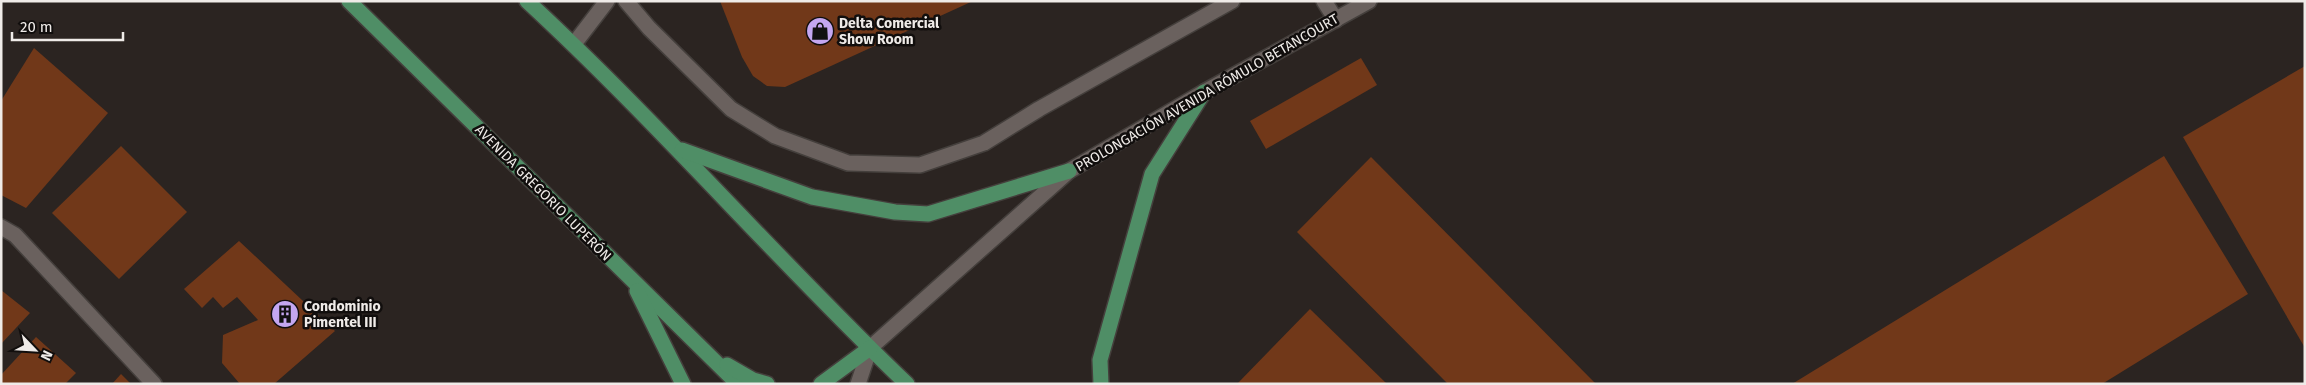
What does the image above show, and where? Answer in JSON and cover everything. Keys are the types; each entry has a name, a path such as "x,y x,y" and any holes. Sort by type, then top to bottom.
{"main road":[{"name":"AVENIDA GREGORIO LUPERÓN","path":"349,1 738,384"},
{"path":"528,1 678,148 907,384"},
{"path":"1101,384 1100,360 1152,174 1204,92"},
{"path":"678,148 812,197 895,212 928,214 1069,171"},
{"path":"632,281 683,384"},
{"path":"821,384 870,348"},
{"path":"706,353 753,380 767,384"}],"street":[{"path":"574,44 607,1"},
{"path":"626,1 649,28 731,109 775,136 848,163 920,165 984,143 1039,109 1232,1"},
{"path":"1324,1 1336,20"},
{"name":"PROLONGACIÓN AVENIDA RÓMULO BETANCOURT","path":"870,348 1069,171 1204,92 1369,1"},
{"path":"1,227 15,235 154,384"},
{"path":"858,384 870,348"},
{"path":"870,348 870,384"}],"building":[{"name":"Delta Comercial Show Room","path":"720,1 973,1 785,87 767,86 753,76 742,57"},
{"path":"34,48 108,113 26,208 1,195 1,101"},
{"path":"1361,58 1377,85 1266,149 1250,121"},
{"path":"2305,66 2305,348 2183,137"},
{"path":"121,146 187,212 119,279 52,213"},
{"path":"2164,156 2248,294 2102,384 1792,384"},
{"path":"1371,157 1596,384 1448,384 1297,232"},
{"name":"Condominio Pimentel III","path":"239,241 335,331 274,384 240,384 222,363 223,335 258,320 237,297 223,308 213,297 202,308 184,289"},
{"path":"1,290 30,313 1,344"},
{"path":"1310,309 1387,384 1237,384"},
{"path":"36,337 76,373 65,384 1,384 1,375"},
{"path":"121,374 131,384 112,384"}],"place":[{"name":"Delta Comercial Show Room","path":"820,31"},
{"name":"Condominio Pimentel III","path":"285,314"}]}
